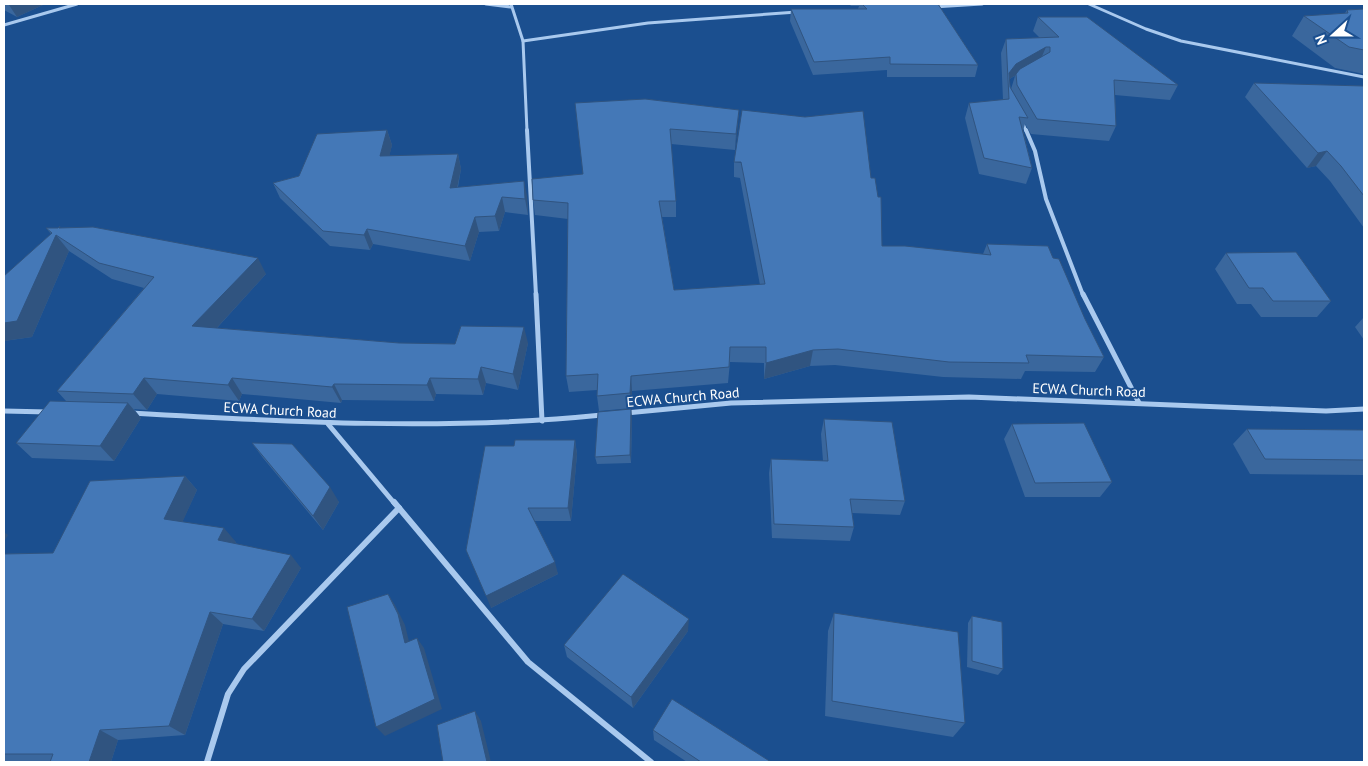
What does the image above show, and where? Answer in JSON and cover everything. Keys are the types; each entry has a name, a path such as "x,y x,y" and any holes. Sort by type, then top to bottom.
{"street":[{"path":"4,25 77,4"},
{"path":"486,4 511,6 523,40 542,421"},
{"path":"928,7 982,4"},
{"path":"1089,4 1146,30 1181,41 1364,77"},
{"path":"523,40 714,16 806,11"},
{"path":"1020,118 1035,151 1046,199 1088,308 1138,403"},
{"name":"ECWA Church Road","path":"622,413 731,403 969,397 1326,411 1364,409"},
{"path":"4,411 51,412"},
{"name":"ECWA Church Road","path":"127,413 328,424 542,421 612,414"},
{"path":"328,424 528,662 651,762"},
{"path":"207,762 228,694 244,669 399,508"}],"building":[{"path":"862,4 938,4 978,65 890,64 890,57 814,62 791,9 867,9"},
{"path":"1364,9 1364,50 1349,47 1304,16 1348,13 1347,10"},
{"path":"1038,17 1087,17 1178,85 1114,80 1116,126 1037,119 1017,85 1016,74 1020,69 1050,52 1050,47 1046,47 1016,64 1009,73 1010,87 1028,118 1019,117 1032,168 984,158 969,103 1009,99 1006,39 1059,37"},
{"path":"1254,83 1364,86 1364,196 1327,151 1318,153"},
{"path":"645,99 739,110 736,134 670,129 676,201 659,201 674,290 765,284 741,162 734,162 742,110 805,117 863,111 871,178 875,178 878,197 881,197 882,246 905,246 991,255 987,244 1048,246 1053,258 1059,259 1104,357 1026,355 1029,363 949,362 838,349 813,350 766,363 766,347 730,347 729,367 631,376 630,393 597,396 598,374 566,376 568,203 533,200 532,179 583,174 575,103"},
{"path":"387,130 380,156 458,154 450,188 524,181 525,199 502,197 495,216 475,217 465,246 367,229 364,235 323,231 273,183 299,176 317,134"},
{"path":"60,226 59,228 93,227 258,258 192,326 399,343 455,344 461,326 524,327 513,374 481,367 478,379 430,378 427,385 334,384 332,387 232,378 228,385 144,378 133,394 57,391 154,277 99,263 56,235 17,321 4,323 4,276 52,233 46,228 58,228"},
{"path":"1296,252 1331,301 1273,301 1263,288 1249,288 1226,253"},
{"path":"50,401 128,403 100,446 16,443"},
{"path":"631,409 630,455 595,457 598,412"},
{"path":"824,419 892,422 905,501 850,499 854,527 774,524 771,459 828,461"},
{"path":"1084,423 1112,482 1035,483 1012,424"},
{"path":"1247,429 1364,430 1364,460 1265,459"},
{"path":"515,440 575,440 568,508 528,508 555,562 486,596 466,550 485,446 514,446"},
{"path":"252,443 292,444 330,487 313,516"},
{"path":"185,476 164,519 224,528 218,540 291,555 252,619 210,612 169,726 100,730 89,762 50,762 53,754 4,754 4,554 53,553 90,481"},
{"path":"623,574 689,619 631,697 564,645"},
{"path":"388,594 398,614 405,643 417,638 435,699 376,727 347,607"},
{"path":"834,613 958,632 965,723 832,701"},
{"path":"972,616 1002,622 1003,669 972,661"},
{"path":"672,699 771,762 701,762 653,730"},
{"path":"475,711 487,762 443,762 437,725"}]}
